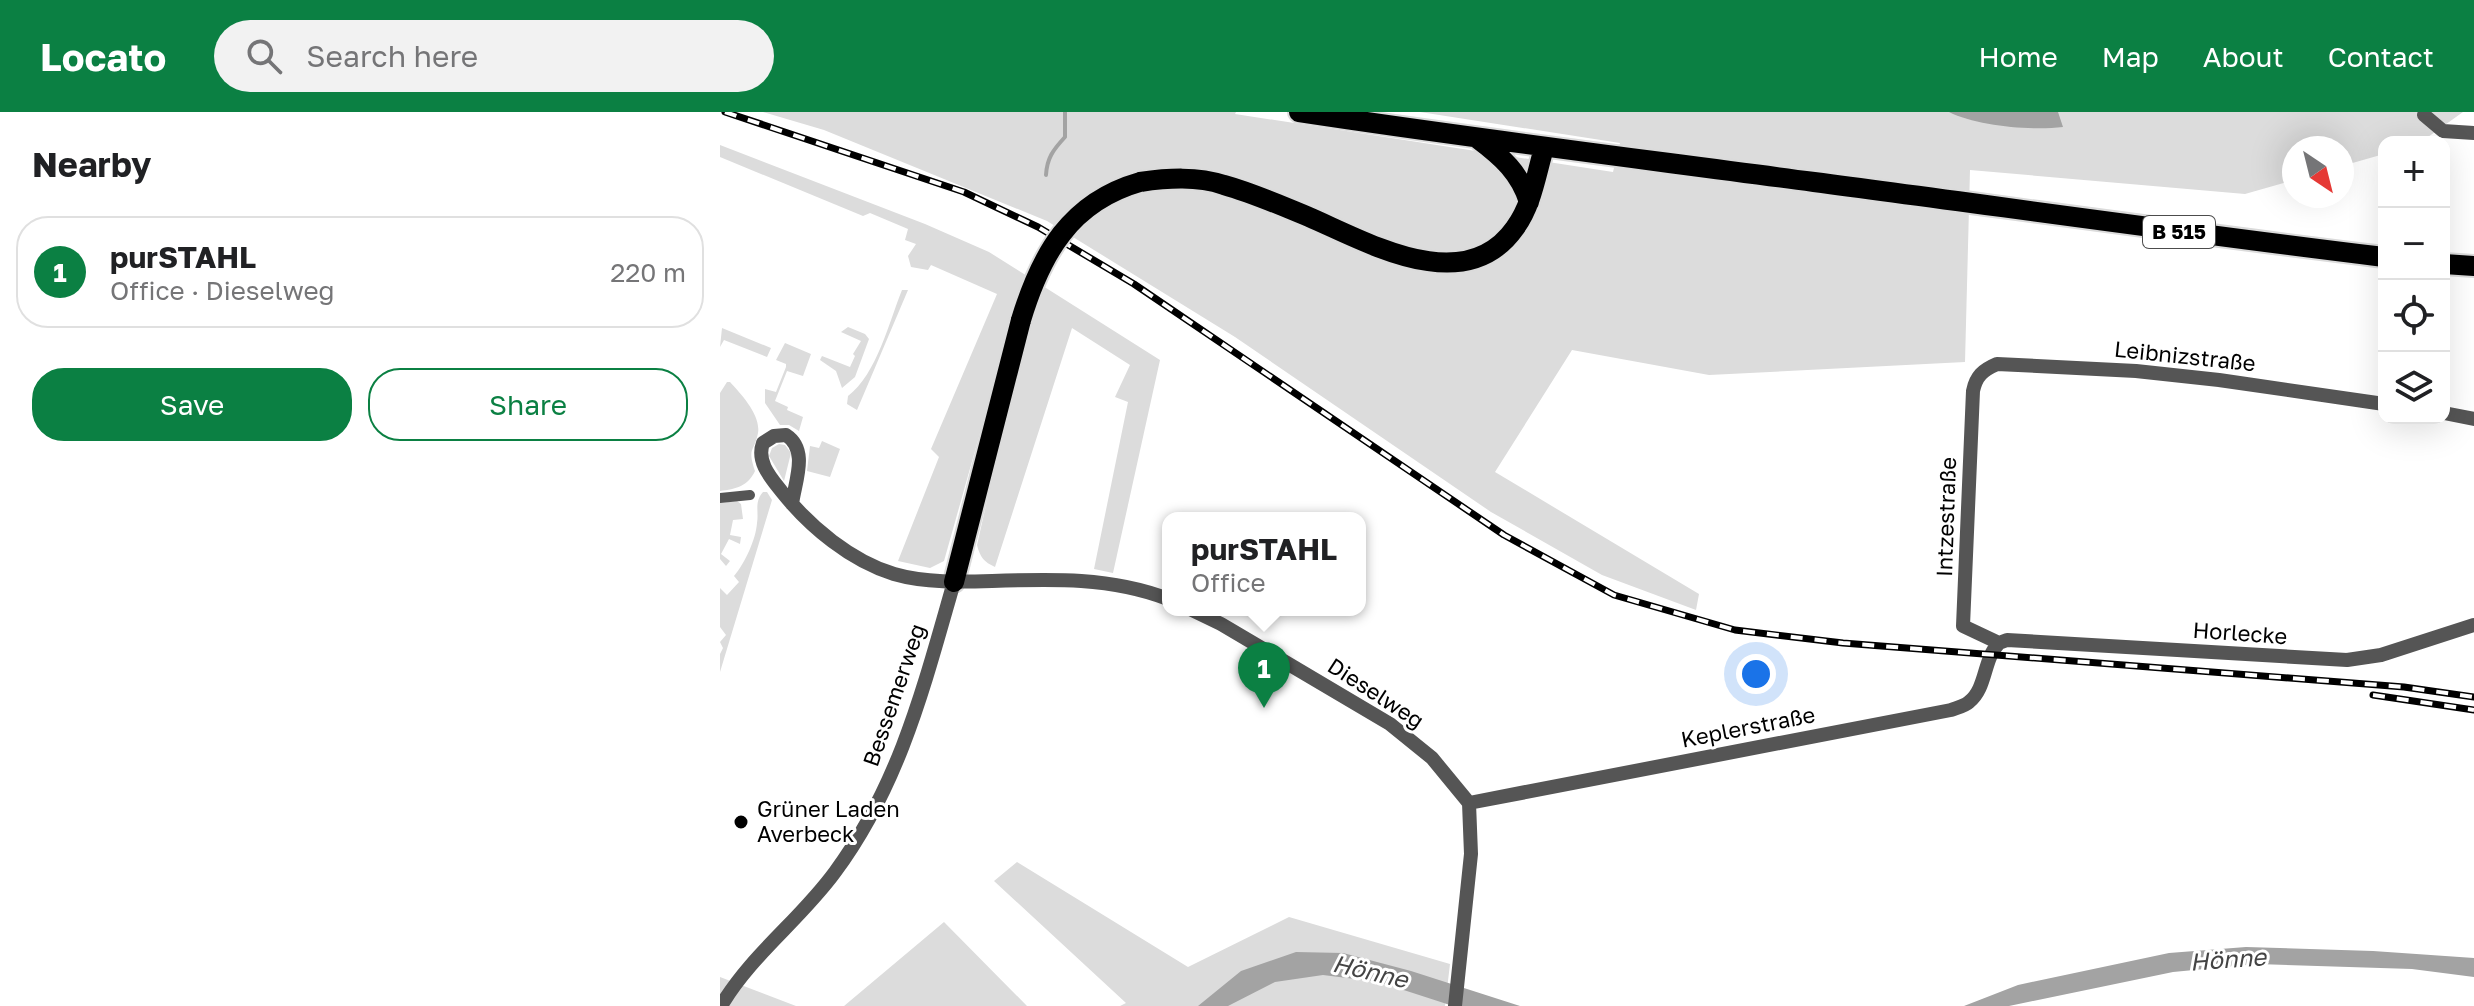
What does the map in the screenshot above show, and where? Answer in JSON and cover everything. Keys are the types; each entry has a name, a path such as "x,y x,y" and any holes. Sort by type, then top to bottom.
{"main road":[{"name":"B 515","path":"1299,112 1544,148 2378,256"},
{"path":"1478,139 1513,168 1523,183 1529,202"},
{"path":"954,582 1021,320 1040,268 1061,233 1089,206 1103,196 1140,182 1179,178 1220,183 1378,247 1419,261 1440,263 1476,258 1493,250 1516,228 1529,202 1544,148"},
{"path":"2450,264 2474,266"}],"street":[{"path":"2424,115 2443,131 2474,133"},
{"name":"Leibnizstraße","path":"1982,372 1997,364 2136,371 2378,403"},
{"name":"Intzestraße","path":"1982,372 1976,379 1973,391 1963,626 1999,643"},
{"path":"2450,414 2474,419"},
{"path":"720,498 750,495"},
{"path":"792,504 846,551 895,574 954,582 1087,581 1162,597"},
{"name":"Bessemerweg","path":"722,998 817,896 877,806 907,741 954,582"},
{"name":"Dieselweg","path":"1204,616 1390,724 1432,758 1469,803"},
{"name":"Horlecke","path":"1999,643 2007,640 2347,660 2381,655 2474,625"},
{"name":"Keplerstraße","path":"1469,803 1951,710 1970,702 1999,643"},
{"path":"1455,1006 1471,854 1469,803"}],"shaded area":[{"path":"763,112 1236,112 1613,172 1620,143 1420,112 2463,112 2429,136 2378,136 2378,156 2354,163 2354,136 2282,136 2282,183 2245,194 1970,170 1965,362 1709,375 1572,350 1495,472 1699,594 1696,610 1602,575 1491,512 1235,337 1047,221 824,130"},
{"path":"720,145 989,252 1160,360 1113,573 1094,569 1128,402 1115,397 1130,365 1072,328 995,567 983,559 977,545 1011,394 1031,323 1013,316 944,561 930,568 898,561 939,457 931,449 997,294 931,265 928,270 911,267 908,256 916,244 905,240 908,229 870,213 863,216 720,157"},
{"path":"902,290 908,290 857,410 847,404 848,396 867,375"},
{"path":"848,327 869,339 855,377 842,388 836,371 820,360 822,356 850,367 861,341 841,332"},
{"path":"722,328 771,348 767,357 724,340 720,347"},
{"path":"785,343 811,354 803,376 787,371 775,401 803,417 799,431 789,425 780,425 765,403 765,389 776,392 786,367 786,364 776,360"},
{"path":"727,382 749,405 758,433 751,454 755,471 752,476 741,486 720,491 720,393"},
{"path":"822,441 840,449 830,477 807,471 810,446 819,448"},
{"path":"785,445 791,453 784,481 769,456 772,448"},
{"path":"763,492 767,492 772,500 720,672 723,648 720,642 726,635 720,627 720,588 727,595 739,582 734,576 752,543 758,503"},
{"path":"737,501 741,504 743,519 733,520 730,535 741,537 740,544 729,539 721,554 730,561 726,566 720,559 720,503"},
{"path":"1017,862 1188,967 1289,917 1450,964 1445,1006 1120,1006 1126,1003 994,881"},
{"path":"944,922 1027,1006 844,1006"},
{"path":"720,977 796,1006 720,1006"}],"water":[{"path":"1949,112 2058,112 2063,127 2004,126 1974,121"},
{"name":"Hönne","path":"2246,947 2474,958 2474,977 2412,969 2257,964 2173,972 2009,1006 1964,1006 2018,985 2169,953"},
{"name":"Hönne","path":"1296,952 1343,953 1520,1006 1453,1006 1379,982 1323,975 1275,982 1228,1006 1198,1006 1241,971"}],"waterway":[{"path":"1046,175 1051,154 1065,137 1065,112"}],"railway":[{"path":"725,112 964,192 1038,227 1134,284 1504,535 1614,595 1735,630 1843,643 2404,687 2474,697"},
{"path":"2373,695 2474,710"}],"place":[{"name":"purSTAHL","path":"1264,708"},
{"name":"Grüner Laden Averbeck","path":"741,822"}]}
